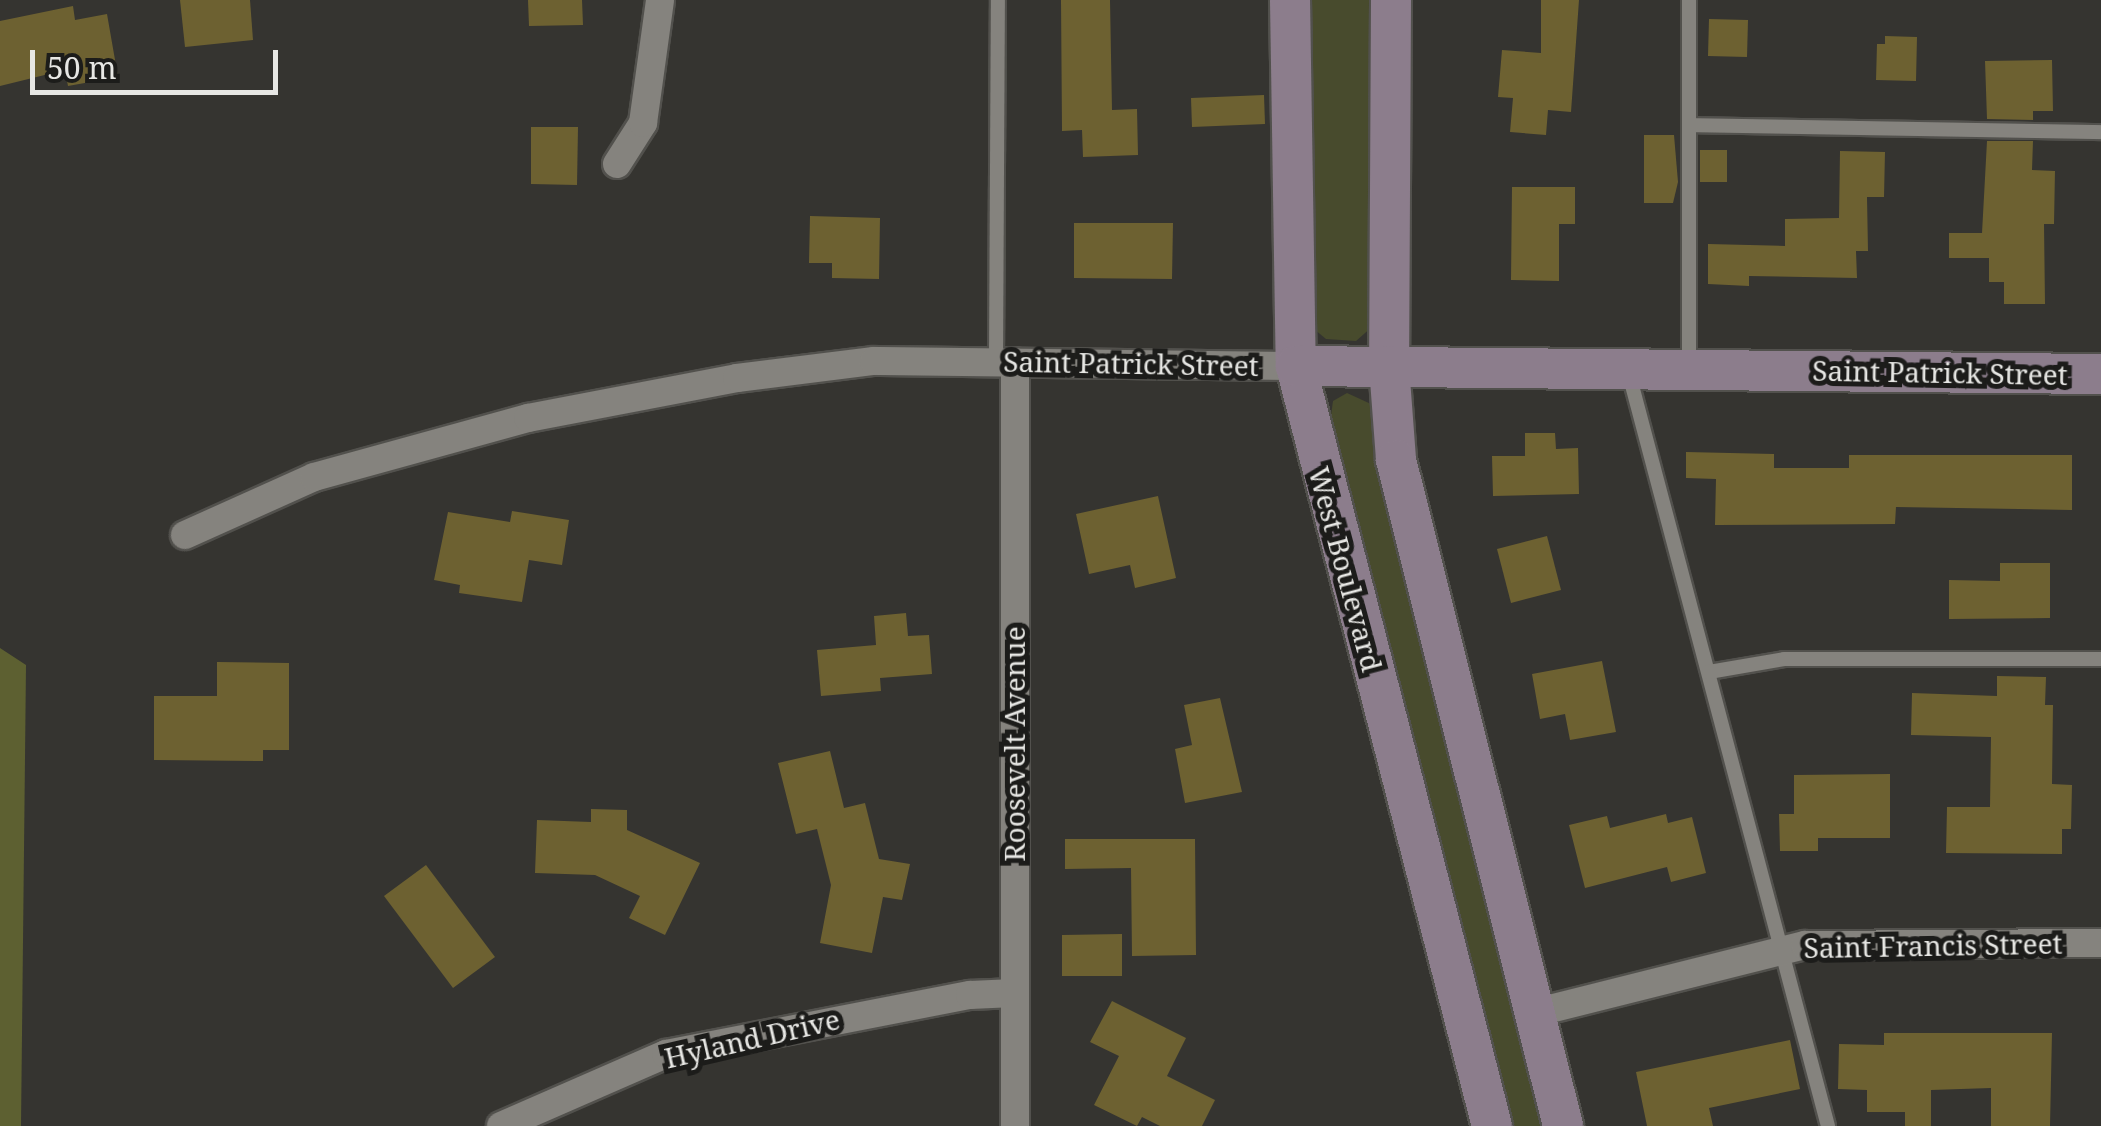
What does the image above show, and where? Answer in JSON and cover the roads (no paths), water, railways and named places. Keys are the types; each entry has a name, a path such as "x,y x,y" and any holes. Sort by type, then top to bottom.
{"street":[{"path":"618,164 643,123 660,0"},
{"name":"West Boulevard","path":"1290,0 1296,366 1492,1126"},
{"path":"1391,0 1389,366 1402,501 1563,1126"},
{"name":"Saint Patrick Street","path":"185,535 314,477 528,418 800,368 1005,362 2101,374"},
{"name":"Roosevelt Avenue","path":"1005,362 1015,1126"},
{"name":"Saint Francis Street","path":"1534,1013 1781,949 1855,941 2101,943"},
{"name":"Hyland Drive","path":"502,1126 666,1054 970,994 1014,993"}],"lane":[{"path":"998,0 1005,362"},
{"path":"1688,369 1689,0"},
{"path":"1691,125 2101,132"},
{"path":"1628,368 1828,1126"},
{"path":"1709,672 1784,659 2101,660"}]}
